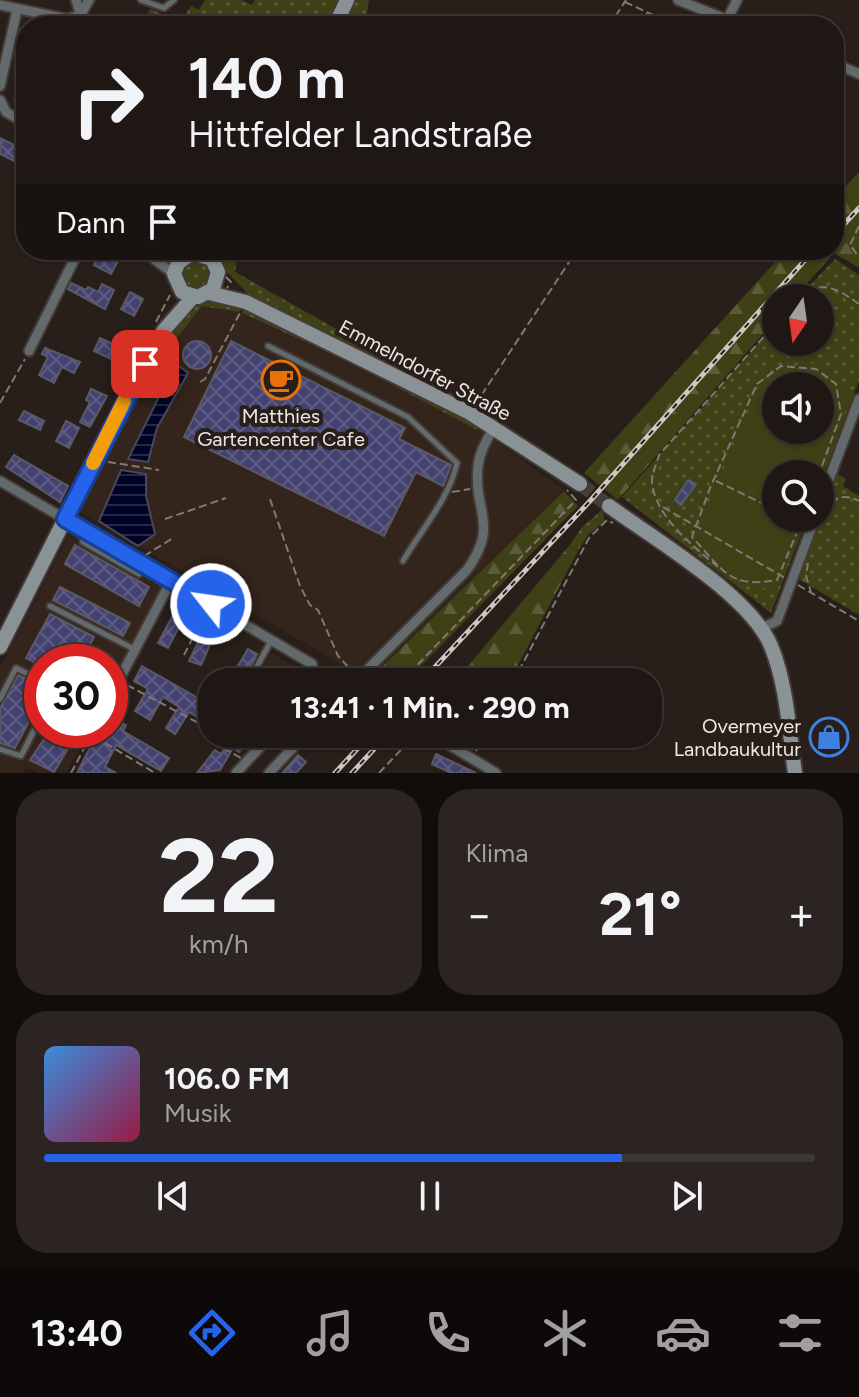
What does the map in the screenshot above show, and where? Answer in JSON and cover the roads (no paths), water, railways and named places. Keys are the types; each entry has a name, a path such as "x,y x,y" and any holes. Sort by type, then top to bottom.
{"street":[{"path":"678,0 717,16"},
{"path":"0,5 50,16"},
{"path":"0,86 17,10"},
{"path":"0,100 6,112 16,118"},
{"path":"29,351 74,260"},
{"path":"153,260 193,297"},
{"path":"164,330 176,281 187,260"},
{"path":"0,647 94,460 164,330 193,297 209,293 218,279 213,260"},
{"name":"Emmelndorfer Straße","path":"218,279 246,302"},
{"name":"Emmelndorfer Straße","path":"209,293 246,302 470,413 580,484"},
{"path":"834,473 859,399"},
{"path":"365,668 467,570 480,552 484,509 479,487 480,454 494,427"},
{"path":"0,481 272,640 312,664 313,668"},
{"path":"609,506 724,590 762,628 782,683 795,773"},
{"path":"762,628 777,621 810,532"},
{"path":"128,663 171,581"},
{"path":"236,773 260,748"},
{"path":"269,773 293,748"},
{"path":"454,748 496,773"}],"lane":[{"path":"141,0 164,8 174,0"},
{"path":"268,346 408,417 457,463 454,479 420,539 403,561"},
{"path":"50,606 135,649"},
{"path":"256,668 272,640"},
{"path":"0,699 16,668 24,672"},
{"path":"0,749 21,756 25,748"}],"water":[{"path":"180,367 188,373 157,428 148,462 128,459 173,369"},
{"path":"121,470 146,474 146,496 155,534 138,546 99,521"}],"tunnel":[{"path":"580,484 609,506"}],"railway":[{"path":"844,224 859,208"},
{"path":"434,668 590,501 805,260"},
{"path":"335,773 358,748"},
{"path":"352,773 375,748"}],"place":[{"name":"Matthies Gartencenter Cafe","path":"281,380"},
{"name":"Overmeyer Landbaukultur","path":"829,737"}]}
